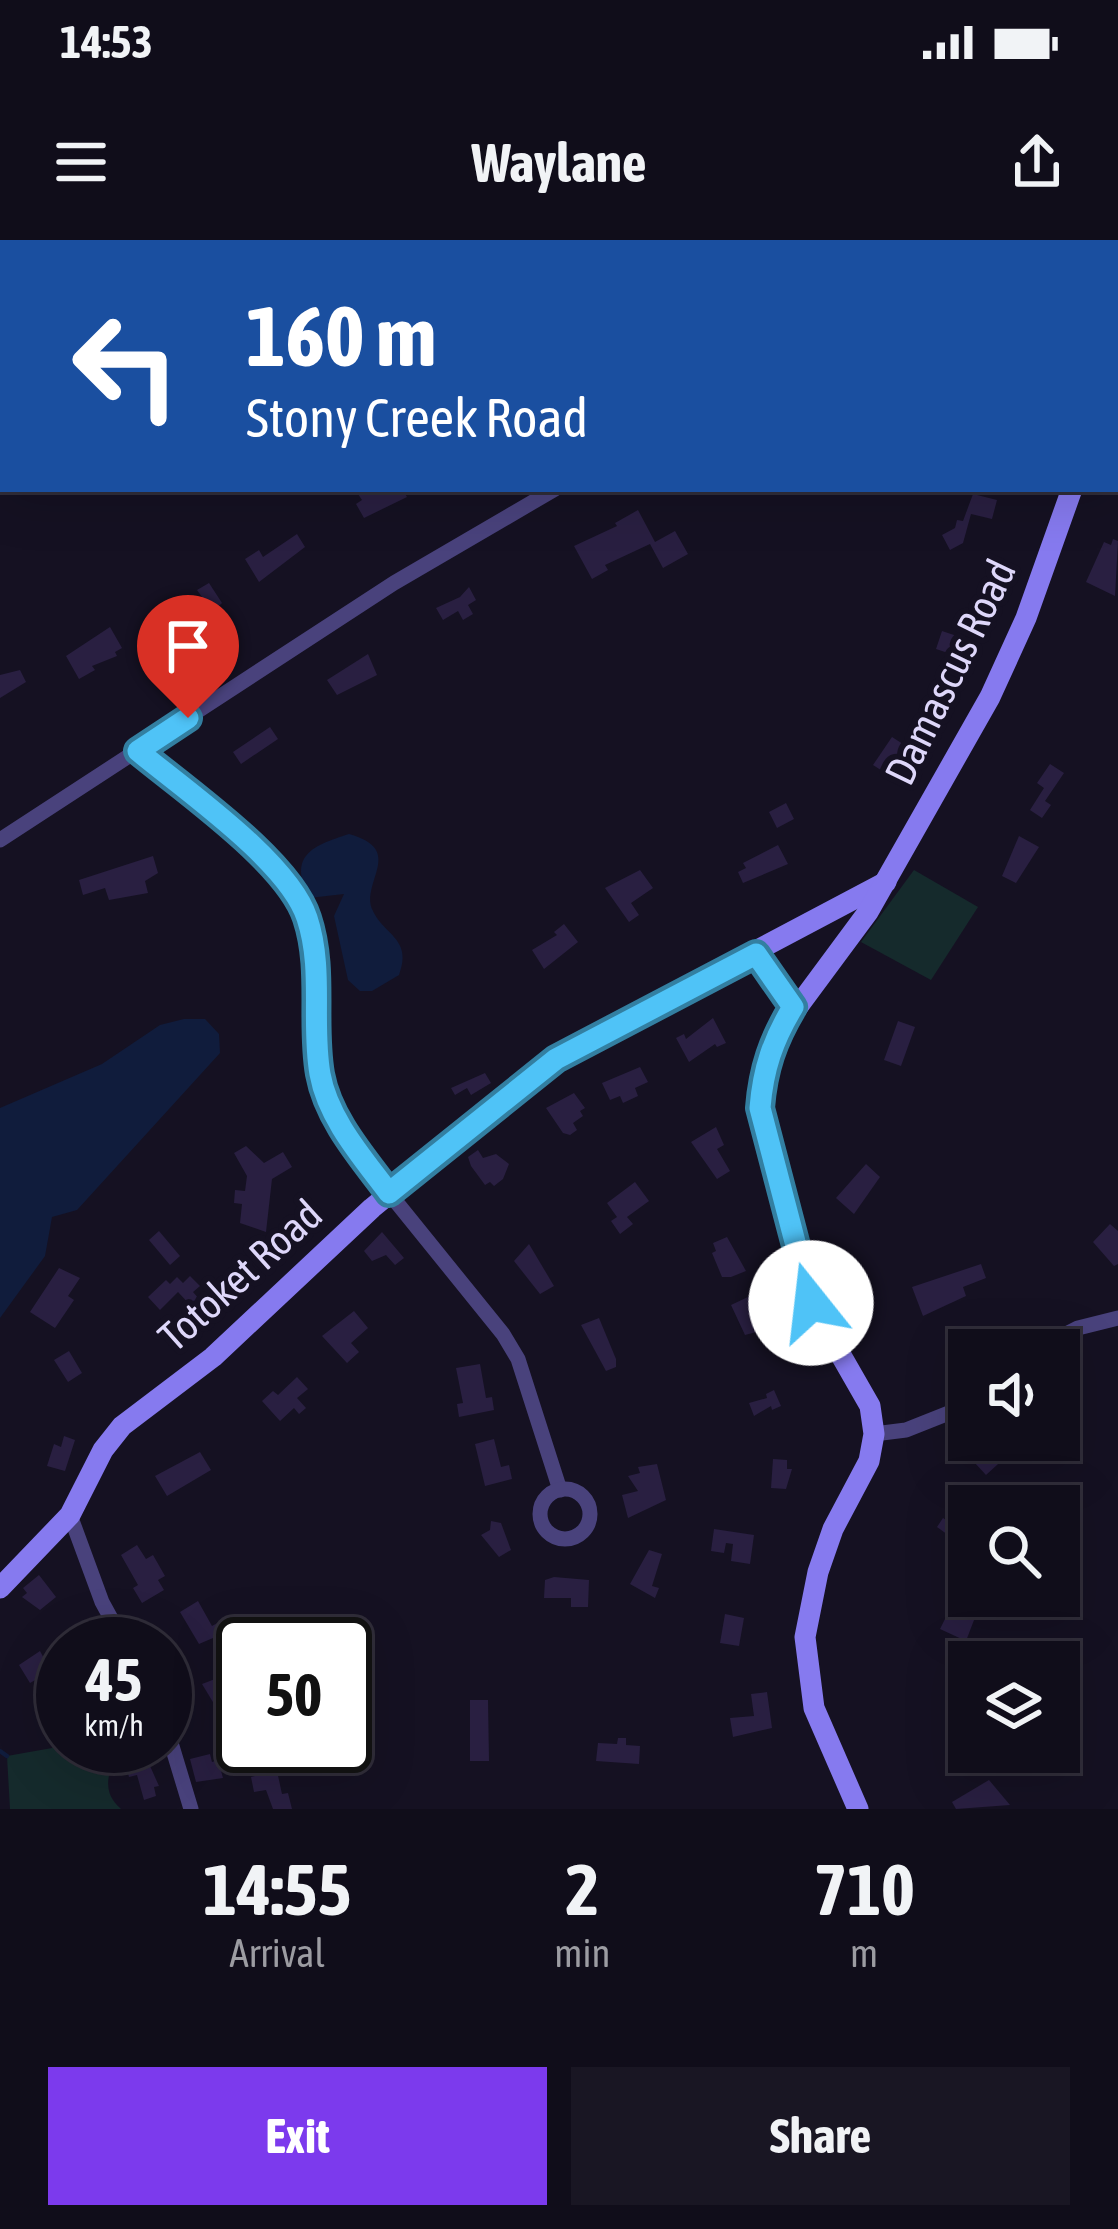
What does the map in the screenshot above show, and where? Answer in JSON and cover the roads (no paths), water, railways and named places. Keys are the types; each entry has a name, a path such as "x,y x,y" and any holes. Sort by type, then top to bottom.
{"main road":[{"name":"Damascus Road","path":"874,1434 861,1384 811,1303 768,1148 760,1108 762,1080 774,1039 793,1007 854,932 886,882 990,697 1026,618 1071,492"},
{"name":"Totoket Road","path":"0,1588 70,1515 103,1450 122,1426 213,1357 389,1193 556,1059 886,882"},
{"path":"756,954 793,1007"},
{"path":"858,1809 814,1708 805,1637 818,1572 833,1529 869,1461 874,1434"}],"street":[{"path":"0,839 394,583 550,492"},
{"path":"138,751 266,859 307,914 317,961 320,1077 343,1129 518,1359 560,1490"},
{"path":"1076,1329 1118,1318"},
{"path":"874,1434 906,1430 948,1413"},
{"path":"70,1515 110,1617"},
{"path":"180,1773 191,1809"}],"water":[{"path":"349,834 375,849 378,868 370,900 402,953 399,975 372,991 360,991 348,980 334,916 344,894 309,898 301,872 307,854"},
{"path":"205,1019 219,1034 220,1053 77,1210 52,1217 45,1256 0,1318 0,1108 102,1064 160,1025"}],"waterway":[{"path":"0,1751 7,1756"}]}
